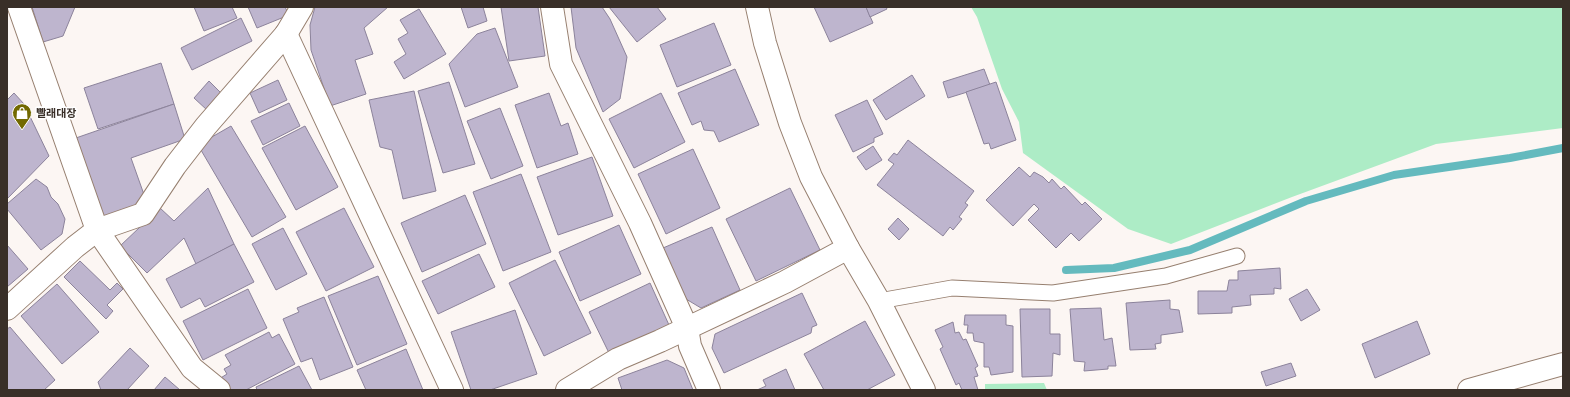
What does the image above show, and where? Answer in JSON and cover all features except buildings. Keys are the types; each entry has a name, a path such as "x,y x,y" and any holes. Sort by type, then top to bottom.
{"street":[{"path":"19,7 97,230 192,368 219,390"},
{"path":"7,309 75,246 97,230 143,214 175,166 206,126 286,34 302,7"},
{"path":"552,7 561,64 640,223 687,328 690,346 709,390"},
{"path":"757,7 765,43 790,123 811,177 848,248 879,301 924,390"},
{"path":"286,34 452,390"},
{"path":"567,390 618,359 660,342 785,282 848,248"},
{"path":"1469,390 1563,364"}],"lane":[{"path":"879,301 952,288 1054,293 1166,276 1237,256"}],"green space":[{"path":"971,7 1563,7 1563,128 1436,144 1292,197 1171,244 1128,229 1023,153 1019,122 1002,89 977,17"},
{"path":"1044,383 1047,390 985,390 985,384"}],"waterway":[{"path":"1066,270 1114,268 1190,250 1306,201 1394,175 1510,158 1563,148"}],"place":[{"name":"빨래대장","path":"22,130"}]}
